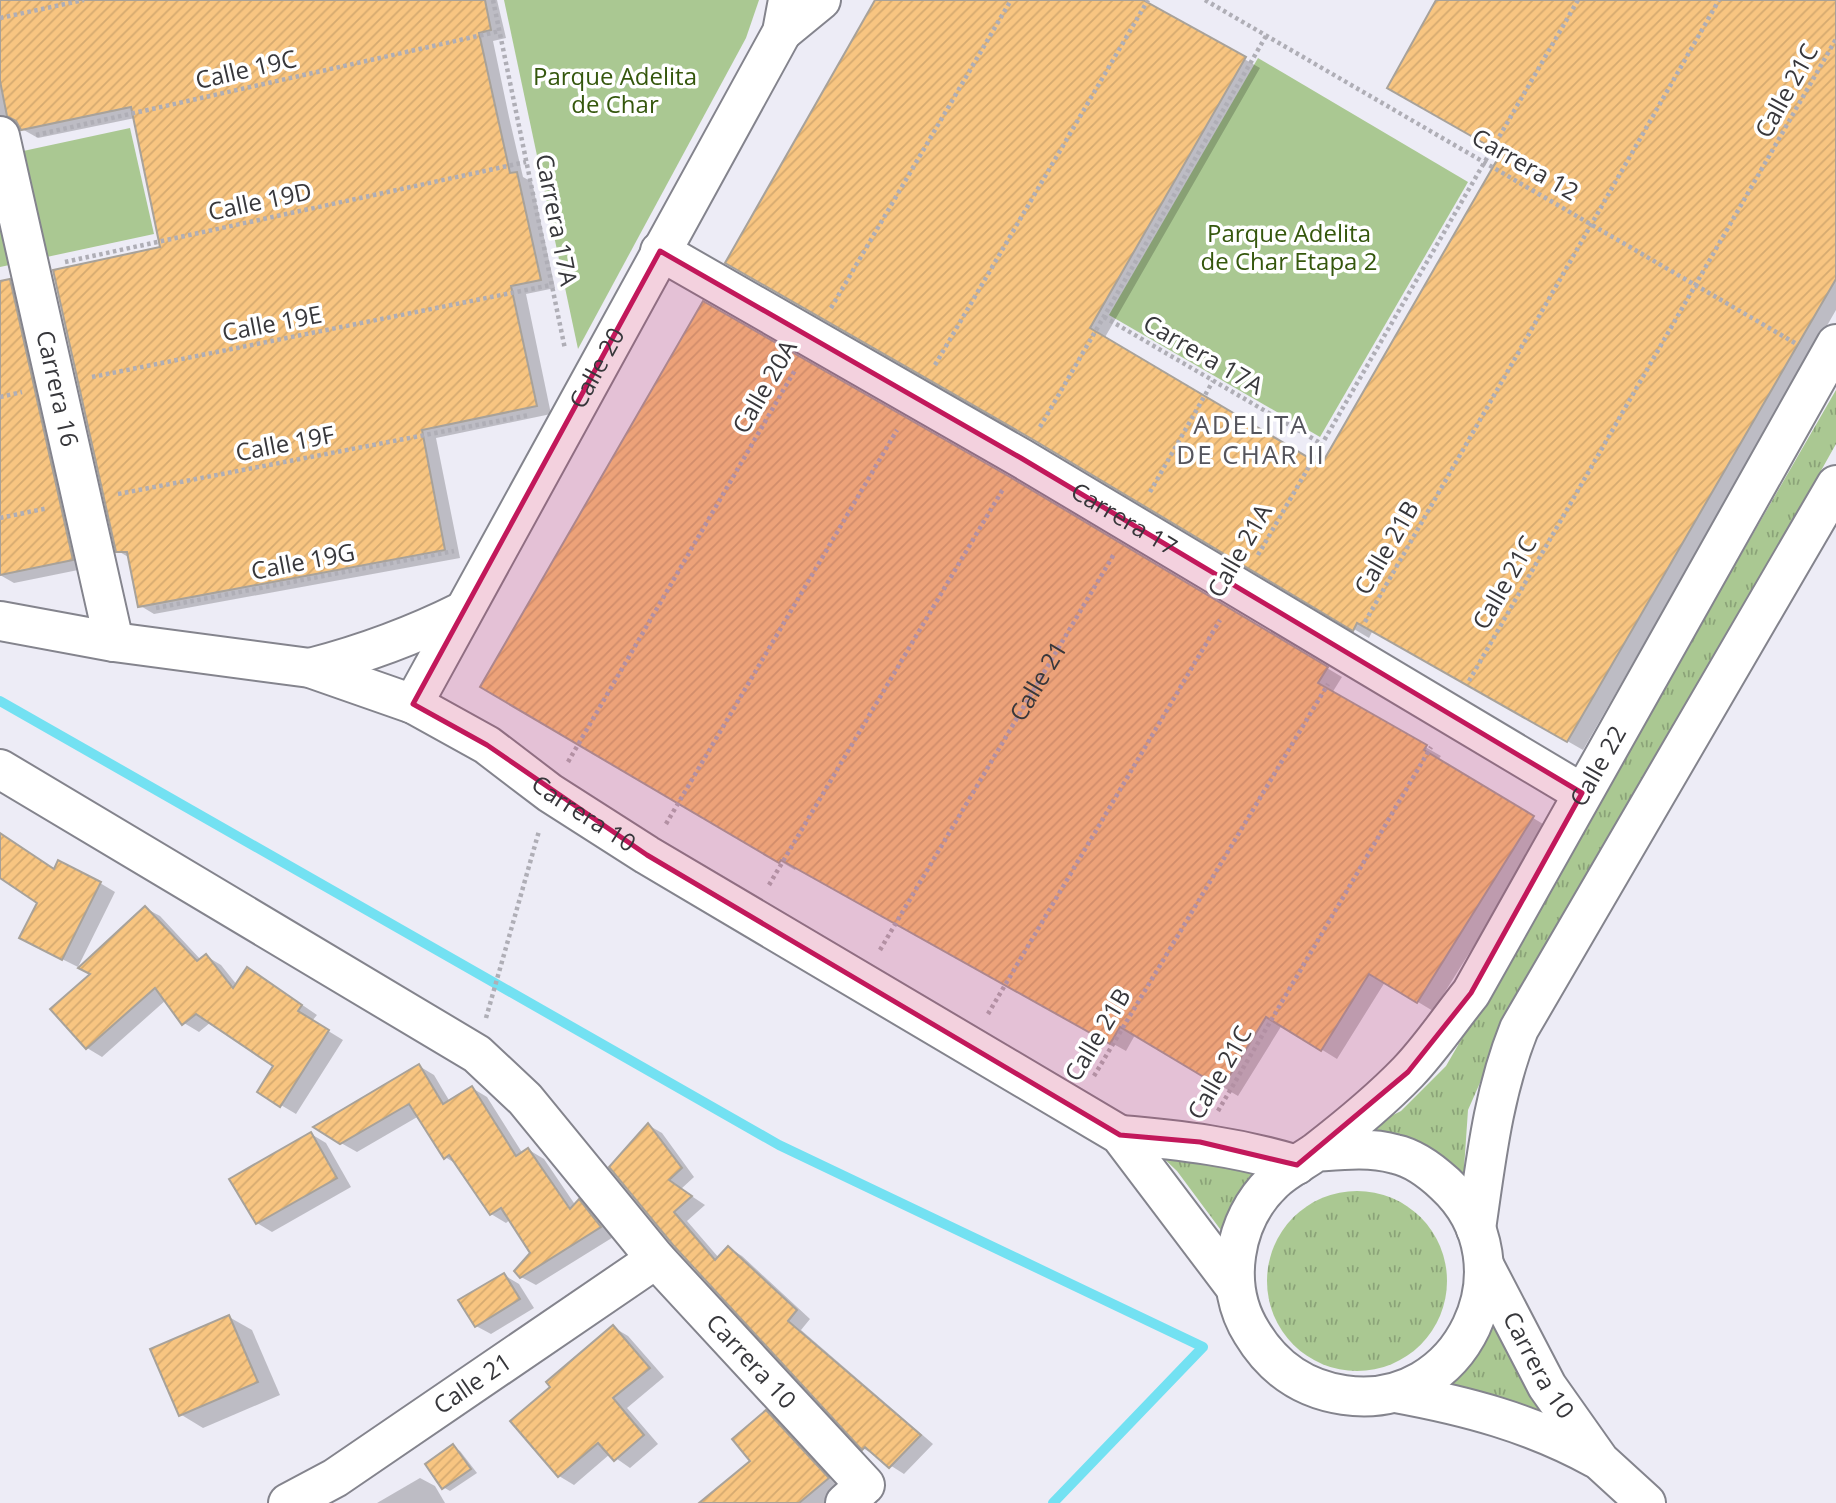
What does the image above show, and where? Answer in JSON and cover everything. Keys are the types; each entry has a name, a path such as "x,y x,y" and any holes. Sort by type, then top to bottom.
{"street":[{"name":"Calle 20","path":"413,704 463,611 505,541 785,16 821,0"},
{"name":"Carrera 16","path":"1,139 28,270 111,630"},
{"name":"Carrera 17","path":"660,251 1132,524 1582,793"},
{"name":"Calle 22","path":"1306,1158 1408,1072 1471,993 1831,353"},
{"path":"1480,1247 1458,1196 1431,1171 1397,1154 1360,1149 1306,1158 1273,1182 1255,1204 1242,1230 1235,1259 1235,1287 1245,1322 1264,1353 1291,1377 1324,1392 1360,1398 1396,1392 1429,1376 1444,1365 1462,1344 1476,1320 1483,1293 1480,1247 1487,1142 1503,1069 1519,1029 1836,485"},
{"path":"310,668 363,655 414,635 463,611"},
{"name":"Carrera 10","path":"0,621 111,630 310,668 413,704 487,745 550,793 647,855 1120,1135 1235,1287"},
{"name":"Carrera 10","path":"0,769 477,1054 525,1099 855,1494"},
{"name":"Carrera 10","path":"1120,1135 1200,1142 1306,1158"},
{"name":"Carrera 10","path":"1480,1247 1547,1386 1600,1461 1646,1503"},
{"name":"Calle 21","path":"288,1503 335,1478 656,1259"},
{"name":"Carrera 10","path":"1396,1392 1495,1414 1566,1442 1600,1461"}],"path":[{"path":"0,18 83,0"},
{"name":"Carrera 17A","path":"493,0 577,405"},
{"name":"Calle 20A","path":"491,998 550,793 1011,0"},
{"name":"Carrera 12","path":"1205,0 1696,286 1831,353"},
{"name":"Calle 21A","path":"970,1045 1238,589 1578,0"},
{"name":"Calle 21B","path":"1075,1107 1346,654 1718,0"},
{"name":"Calle 19C","path":"1,139 500,31"},
{"name":"Calle 21C","path":"1200,1142 1450,714 1836,39"},
{"name":"Calle 19D","path":"28,270 526,162"},
{"name":"Calle 19E","path":"0,397 551,285"},
{"name":"Carrera 17A","path":"1104,317 1322,444"},
{"name":"Calle 21","path":"861,981 1132,524 1213,381"},
{"name":"Calle 19F","path":"0,518 577,405"},
{"name":"Calle 19G","path":"111,630 505,541"}],"highlighted area":[{"path":"660,251 1021,458 1582,793 1471,993 1408,1072 1297,1165 1200,1142 1120,1135 647,855 487,745 413,704"}],"green space":[{"name":"Parque Adelita de Char","path":"504,0 759,0 746,38 578,349"},
{"name":"Parque Adelita de Char Etapa 2","path":"1258,58 1468,182 1320,437 1109,315"},
{"path":"130,128 154,234 0,267 0,156"},
{"path":"1836,390 1836,444 1494,1051 1468,1110 1462,1198 1345,1139 1401,1111 1446,1066"},
{"path":"1158,1153 1268,1168 1223,1233 1177,1171"},
{"path":"1357,1191 1392,1198 1421,1217 1440,1246 1447,1281 1440,1316 1421,1345 1392,1364 1357,1371 1322,1364 1293,1345 1274,1316 1267,1281 1274,1246 1293,1217 1322,1198"},
{"path":"1486,1301 1581,1446 1429,1389"}],"building":[{"path":"0,0 485,0 491,30 479,33 510,173 517,172 541,280 511,286 537,406 422,430 445,550 138,607 127,552 116,552 53,270 160,247 131,107 21,130 16,121 7,116 0,81"},
{"path":"875,0 1143,0 1246,57 1090,328 1321,465 1501,153 1387,88 1436,0 1836,0 1836,279 1567,742 1357,623 1353,631 1032,439 725,263"},
{"path":"10,279 73,560 0,575 0,281"},
{"path":"703,301 1010,477 1328,667 1318,683 1427,745 1424,750 1534,816 1417,1003 1369,974 1321,1051 1266,1017 1222,1088 1120,1027 1110,1044 781,860 779,863 480,687"},
{"path":"0,833 54,869 58,860 101,882 62,960 19,938 37,903 0,878"},
{"path":"145,906 197,961 206,954 233,988 247,967 302,1005 298,1011 329,1030 280,1107 257,1092 273,1066 196,1014 182,1025 155,988 86,1049 50,1009 90,974 78,968"},
{"path":"419,1064 443,1104 472,1086 516,1156 528,1148 570,1209 579,1199 601,1227 520,1278 514,1271 530,1253 501,1208 490,1215 449,1155 444,1159 409,1104 340,1144 313,1127"},
{"path":"648,1123 682,1168 669,1180 692,1196 674,1212 715,1260 728,1246 797,1310 788,1321 921,1435 889,1468 865,1447 862,1450 673,1245 609,1167"},
{"path":"311,1132 337,1178 256,1224 229,1179"},
{"path":"504,1273 520,1299 475,1327 458,1300"},
{"path":"229,1315 258,1382 179,1416 150,1349"},
{"path":"613,1325 650,1368 613,1398 644,1435 614,1461 598,1443 558,1477 510,1421 550,1387 546,1382"},
{"path":"766,1410 829,1478 799,1503 699,1503 750,1461 732,1439"},
{"path":"453,1444 471,1469 442,1489 425,1464"}],"waterway":[{"path":"0,701 779,1145 1203,1347 1053,1503"}],"district":[{"name":"ADELITA DE CHAR II","path":"1251,440"}]}
